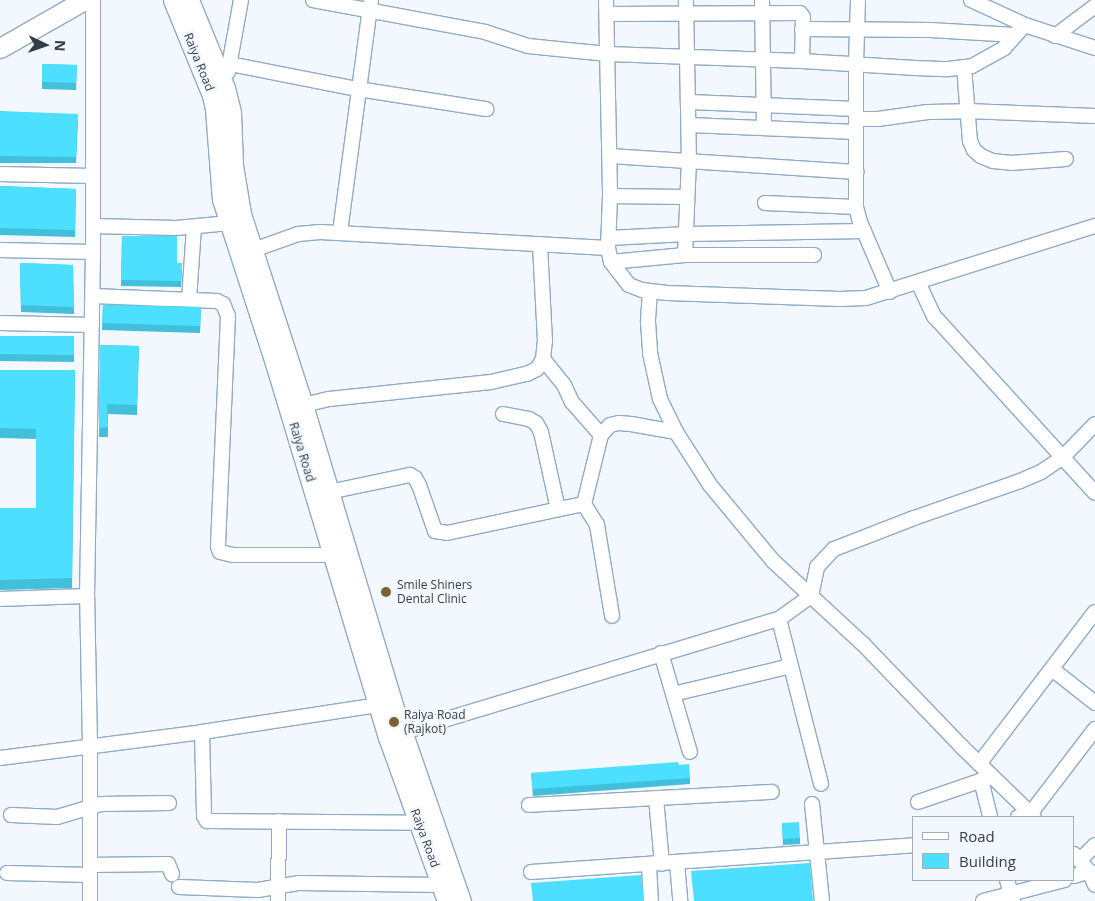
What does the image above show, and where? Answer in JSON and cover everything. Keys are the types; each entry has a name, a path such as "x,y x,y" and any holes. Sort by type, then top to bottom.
{"street":[{"path":"0,48 84,0"},
{"path":"90,901 90,746 87,596 94,252 93,0"},
{"name":"Raiya Road","path":"173,0 212,95 215,109 220,184 230,223 246,252 303,405 329,492 340,555 379,705 395,734 461,901"},
{"name":"Raiya Road","path":"189,0 225,88 232,112 236,194 246,252 395,734 420,823 444,893"},
{"path":"225,88 241,0"},
{"path":"313,0 370,5 485,32 528,46 608,54 856,63 915,68 964,67 990,58 1004,48 1020,30"},
{"path":"606,0 610,156 608,243 611,262 629,286 650,291 840,299 866,298 1095,226"},
{"path":"858,0 856,207 890,292"},
{"path":"972,0 1020,30"},
{"path":"340,232 370,5"},
{"path":"607,14 686,7 762,6 800,13 802,17 802,61"},
{"path":"762,6 764,128"},
{"path":"1054,36 1095,6"},
{"path":"685,255 687,234 686,197 690,161 690,102 686,7"},
{"path":"802,29 1020,30 1054,36 1095,48"},
{"path":"230,64 358,89 486,109"},
{"path":"964,67 970,141 974,150 981,156 993,161 1011,163 1066,159"},
{"path":"690,102 764,106 856,120"},
{"path":"690,125 764,128 878,119 928,112 1095,116"},
{"path":"610,156 856,172"},
{"path":"0,174 93,176"},
{"path":"610,196 686,197"},
{"path":"765,203 856,207"},
{"path":"93,226 152,229 230,223"},
{"path":"189,300 194,227"},
{"path":"246,252 298,234 340,232 540,244 608,243 687,234 864,231"},
{"path":"303,405 329,399 491,382 527,374 537,369 543,359 545,341 540,244"},
{"path":"0,250 94,252"},
{"path":"611,262 685,255 814,255"},
{"path":"918,282 934,316 1095,492"},
{"path":"650,291 648,322 654,377 660,399 676,432 710,485 772,561 845,630 863,644 979,764 986,778 1027,816 1095,729"},
{"path":"92,296 217,301 227,309 218,547 220,552 233,555 340,555"},
{"path":"0,323 92,325"},
{"path":"543,359 564,384 572,402 602,434"},
{"path":"503,414 529,419 536,423 541,432 558,509"},
{"path":"612,616 597,525 584,504 602,434 610,425 619,422 676,432"},
{"path":"395,734 780,619 811,596 817,567 834,549 914,518 1020,482 1062,458 1095,424"},
{"path":"329,492 410,475 415,478 419,485 435,531 440,533 584,504"},
{"path":"0,599 87,596"},
{"path":"979,764 1095,612"},
{"path":"780,619 821,784"},
{"path":"661,654 690,752"},
{"path":"673,694 791,666"},
{"path":"1052,669 1095,703"},
{"path":"0,758 202,732 379,705"},
{"path":"202,732 204,816 207,821 420,823"},
{"path":"918,802 986,778"},
{"path":"986,778 990,816"},
{"path":"529,805 772,792"},
{"path":"651,901 656,865 656,798"},
{"path":"11,815 56,817 90,806 169,803"},
{"path":"812,804 822,901"},
{"path":"278,901 279,821"},
{"path":"531,872 656,865 816,850 912,845"},
{"path":"1095,845 1077,857 1089,871 1095,884"},
{"path":"677,863 680,901"},
{"path":"7,873 90,870 168,864 172,874"},
{"path":"1075,876 1089,871"},
{"path":"1007,881 1012,898"},
{"path":"983,901 1012,898 1061,881"},
{"path":"179,887 258,890 299,883 444,893"}],"building":[{"path":"42,64 77,65 76,83 42,82"},
{"path":"0,111 78,114 76,157 0,156"},
{"path":"0,186 76,189 75,230 0,228"},
{"path":"122,236 177,236 177,263 182,263 181,281 121,280"},
{"path":"20,263 73,265 74,307 21,305"},
{"path":"103,305 201,307 200,326 102,323"},
{"path":"0,336 74,336 74,355 0,354"},
{"path":"100,345 139,346 137,405 107,404 108,427 99,428"},
{"path":"0,370 75,370 72,578 0,580 0,508 36,508 36,429 0,428"},
{"path":"678,762 679,765 689,764 690,778 533,789 531,773"},
{"path":"799,822 800,838 783,839 782,823"},
{"path":"810,863 813,901 694,901 691,871"},
{"path":"641,875 644,901 533,901 531,883"}],"place":[{"name":"Smile Shiners Dental Clinic","path":"386,592"},
{"name":"Raiya Road (Rajkot)","path":"394,722"}]}
